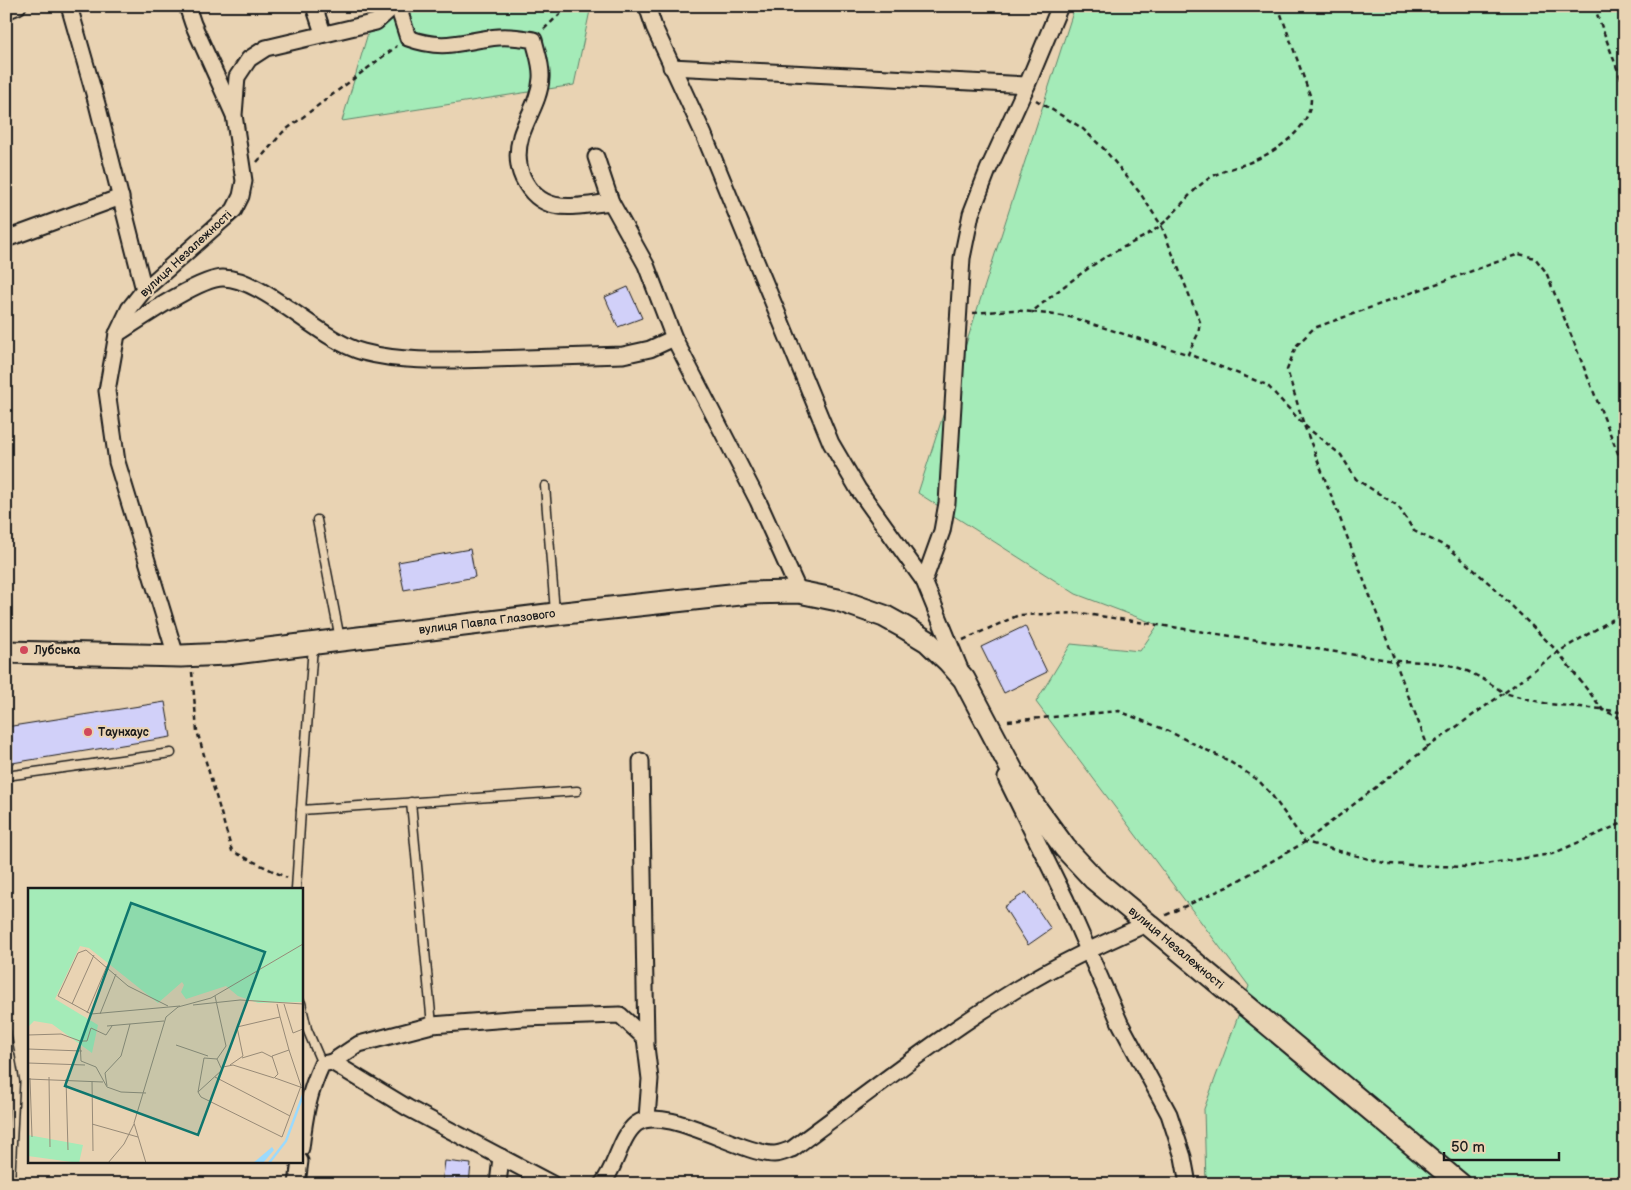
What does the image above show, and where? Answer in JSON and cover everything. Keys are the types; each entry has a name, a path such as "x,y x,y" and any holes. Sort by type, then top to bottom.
{"main road":[{"name":"вулиця Павла Глазового","path":"6,652 184,656 227,654 556,614 749,593 799,592 838,600 884,616 949,654"},
{"name":"вулиця Незалежності","path":"949,654 1014,774 1064,848 1094,878 1146,924 1460,1184"}],"street":[{"path":"6,11 18,6"},
{"path":"69,6 122,197 144,290"},
{"path":"187,6 193,24 234,115"},
{"path":"314,6 322,34"},
{"name":"вулиця Незалежності","path":"184,656 118,462 106,391 117,334 129,308 144,290 234,210 241,196 244,181 234,115 237,77 249,59 266,48 376,22 394,6"},
{"path":"401,6 400,16 408,38 434,46 464,44 500,36 534,40 540,62 541,79 518,147 518,160 522,175 530,191 549,204 570,206 611,202"},
{"path":"647,6 671,67 704,135 831,443 858,489 924,581 949,654"},
{"path":"924,581 942,531 947,503 962,258 971,214 988,170 1026,89 1060,6"},
{"path":"671,67 1026,89"},
{"path":"596,157 611,202 646,265 674,338 758,500 799,592"},
{"path":"6,239 122,197"},
{"path":"117,334 177,298 208,282 222,278 237,280 260,291 325,334 362,352 400,358 440,361 624,355 650,349 674,338"},
{"path":"641,761 646,1042 650,1079 647,1118"},
{"path":"1006,778 1088,950 1120,1023 1168,1114 1183,1157 1188,1184"},
{"path":"602,1184 632,1128 647,1118 654,1117 689,1127 760,1152 775,1154 792,1149 928,1048 1017,989 1088,950 1146,924"},
{"path":"302,1140 307,1102 327,1063 360,1044 432,1025 523,1018 620,1015 645,1038 646,1042"},
{"path":"327,1063 552,1184"},
{"path":"498,1184 502,1157"},
{"path":"297,1184 300,1162"}],"lane":[{"path":"545,486 556,614"},
{"path":"316,520 341,641"},
{"path":"296,886 313,644"},
{"path":"6,776 171,754"},
{"path":"301,810 577,791"},
{"path":"411,802 432,1025"},
{"path":"302,1006 307,1029 327,1063"},
{"path":"6,1032 15,1082 10,1184"}],"path":[{"path":"534,40 550,22 571,6"},
{"path":"1032,312 1102,259 1161,225 1204,182 1230,168 1254,161 1275,149 1306,121 1311,110 1311,98 1278,6"},
{"path":"1594,6 1625,90"},
{"path":"244,181 261,156 283,132 408,38"},
{"path":"1026,89 1082,128 1104,149 1140,193 1161,225 1200,322 1198,334 1188,354"},
{"path":"1428,747 1304,425 1287,370 1296,346 1314,328 1519,254 1535,258 1546,272 1625,470"},
{"path":"958,313 1013,310 1070,317 1188,354 1267,386 1304,425 1341,455 1356,479 1398,506 1414,531 1449,548 1491,584 1558,652 1603,710 1625,720"},
{"path":"1146,924 1227,887 1305,842 1428,747 1558,652 1625,612"},
{"path":"949,654 1019,615 1080,613 1394,661 1455,665 1483,678 1504,693 1548,704 1625,713"},
{"path":"184,656 197,731 232,851 296,886"},
{"path":"987,722 1038,720 1095,712 1119,711 1228,760 1258,780 1271,794 1305,842 1388,864 1465,867 1552,854 1625,822"}],"green space":[{"path":"376,6 591,6 574,85 342,121"},
{"path":"1075,6 1625,6 1625,1184 1206,1184 1204,1109 1249,986 1036,702 1071,644 1140,651 1158,625 1076,594 918,493"}],"building":[{"path":"628,287 642,318 618,327 605,297"},
{"path":"470,549 475,577 404,590 398,562"},
{"path":"1025,626 1047,672 1004,693 981,647"},
{"name":"Таунхаус","path":"165,702 171,737 6,764 6,727"},
{"path":"1026,892 1051,929 1028,945 1004,907"},
{"path":"445,1161 471,1164 469,1184 442,1184"}],"place":[{"name":"Лубська","path":"24,650"},
{"name":"Таунхаус","path":"88,732"}]}
